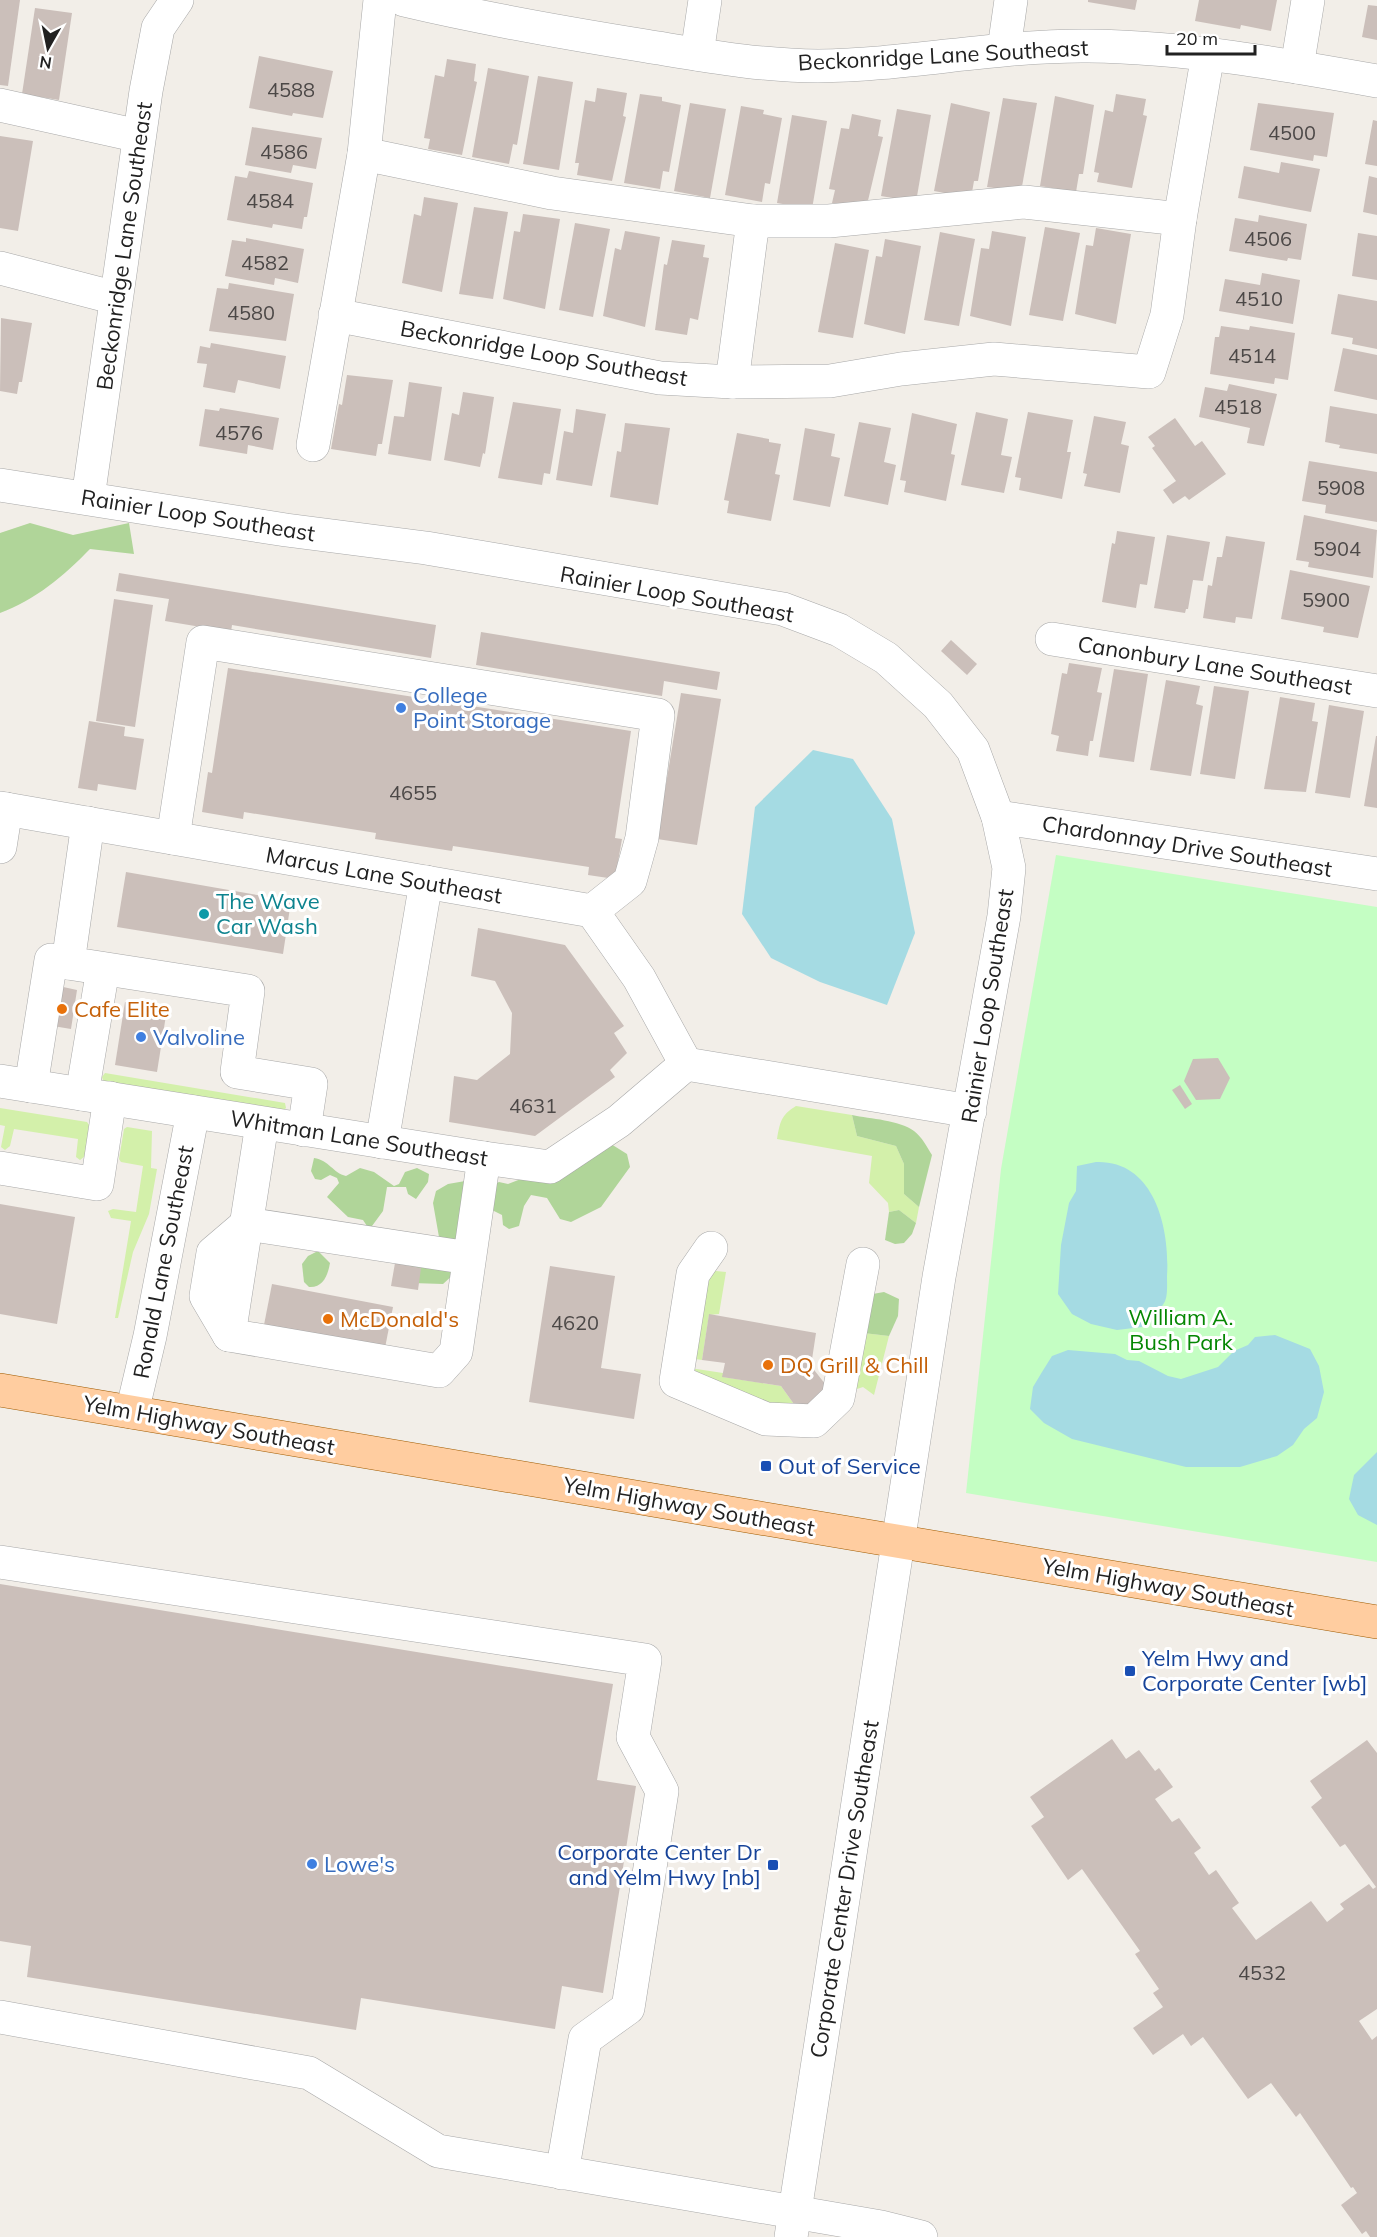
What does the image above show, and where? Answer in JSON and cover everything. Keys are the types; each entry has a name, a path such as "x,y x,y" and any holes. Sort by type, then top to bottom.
{"main road":[{"name":"Yelm Highway Southeast","path":"0,1390 1377,1622"}],"street":[{"name":"Beckonridge Lane Southeast","path":"88,498 139,136 158,28 174,0"},
{"path":"313,445 364,154 380,0"},
{"name":"Beckonridge Lane Southeast","path":"404,0 494,21 697,54 816,66 915,61 1004,49 1088,46 1208,54 1377,81"},
{"path":"697,54 705,0"},
{"path":"1004,49 1011,0"},
{"path":"1297,67 1308,0"},
{"name":"Beckonridge Loop Southeast","path":"335,315 660,378 732,382 830,381 901,369 994,359 1149,372 1167,315 1180,219 1208,54"},
{"path":"0,105 139,136"},
{"path":"364,154 552,193 753,221 829,221 1024,202 1180,219"},
{"path":"732,382 753,221"},
{"path":"0,268 116,298"},
{"name":"Rainier Loop Southeast","path":"0,484 286,530 426,548 783,609 838,630 886,658 938,705 973,750 998,817 1009,868 1004,916 939,1277 900,1542"},
{"name":"Canonbury Lane Southeast","path":"1052,639 1377,691"},
{"path":"173,838 203,642 658,715 642,838 630,881 591,911 639,978 686,1064 970,1111"},
{"path":"0,847 3,808"},
{"name":"Marcus Lane Southeast","path":"3,808 591,911"},
{"name":"Chardonnay Drive Southeast","path":"998,817 1377,874"},
{"path":"68,963 88,823"},
{"path":"381,1142 426,882"},
{"path":"15,1083 51,960 248,991 237,1072 311,1084 304,1130"},
{"path":"0,1168 97,1184 96,1096 103,969"},
{"name":"Whitman Lane Southeast","path":"15,1083 262,1124 550,1167 619,1121 686,1064"},
{"name":"Ronald Lane Southeast","path":"132,1412 150,1336 193,1112"},
{"path":"262,1124 247,1224 213,1253 206,1296 229,1335 439,1371 456,1352 483,1158"},
{"path":"247,1224 469,1258"},
{"path":"711,1248 693,1274 676,1381 766,1419 814,1421 838,1398 862,1264"},
{"name":"Corporate Center Drive Southeast","path":"793,2225 836,1933 900,1542"},
{"path":"0,1562 645,1660 633,1737 662,1791 628,2008 585,2038 562,2173"},
{"path":"0,2017 309,2073 438,2151 562,2173 793,2225 881,2227 921,2237"}],"green space":[{"path":"30,523 73,535 129,523 134,554 90,549 48,586 25,602 0,613 0,533"},
{"name":"William A. Bush Park","path":"1056,855 1377,907 1377,1562 966,1493 1001,1169"},
{"path":"105,1073 285,1103 286,1108 282,1112 104,1083 102,1077"},
{"path":"796,1106 852,1115 857,1136 896,1146 904,1164 904,1194 919,1207 916,1223 899,1210 889,1212 888,1203 869,1183 872,1156 777,1139 782,1120"},
{"path":"0,1108 87,1122 89,1125 85,1156 80,1160 76,1157 78,1139 14,1129 10,1146 5,1150 1,1147 5,1126 0,1125"},
{"path":"852,1115 901,1124 914,1131 922,1139 932,1155 919,1207 904,1194 904,1164 896,1146 857,1136"},
{"path":"127,1127 152,1131 151,1168 157,1169 149,1214 133,1252 118,1318 115,1318 131,1221 111,1218 108,1211 113,1209 136,1212 143,1166 121,1162 119,1159 124,1129"},
{"path":"611,1144 627,1154 630,1167 601,1207 571,1222 560,1219 547,1198 531,1195 524,1206 519,1226 509,1229 503,1225 502,1215 484,1206 454,1274 443,1284 412,1283 407,1272 410,1251 439,1237 433,1203 436,1191 448,1184 471,1180 482,1191 499,1182 508,1184"},
{"path":"314,1158 324,1161 346,1176 360,1168 374,1172 394,1186 399,1184 405,1172 417,1168 429,1174 428,1182 416,1199 408,1194 406,1187 387,1187 383,1211 372,1226 367,1226 363,1220 348,1217 327,1197 339,1183 337,1178 330,1175 321,1180 315,1179 311,1171"},
{"path":"899,1210 916,1223 912,1234 904,1243 895,1244 885,1240 889,1212"},
{"path":"318,1251 330,1263 329,1268 321,1283 309,1287 304,1282 302,1264 308,1256"},
{"path":"708,1272 726,1272 719,1314 709,1315 702,1360 689,1358"},
{"path":"884,1292 899,1299 898,1316 889,1336 855,1332 867,1295"},
{"path":"855,1332 889,1336 874,1395 863,1387 854,1390"},
{"path":"690,1368 723,1373 723,1377 781,1386 801,1414 706,1383"}],"water":[{"path":"813,750 853,759 892,819 915,933 887,1005 820,982 771,958 742,914 755,807"},
{"path":"1096,1162 1116,1164 1132,1172 1145,1185 1155,1201 1161,1219 1167,1258 1166,1297 1159,1310 1142,1327 1117,1330 1091,1324 1072,1314 1058,1294 1061,1245 1069,1203 1076,1191 1077,1166"},
{"path":"1275,1335 1310,1349 1319,1366 1324,1392 1317,1418 1304,1429 1293,1445 1277,1456 1240,1467 1186,1467 1072,1439 1044,1423 1030,1409 1033,1387 1052,1356 1068,1350 1115,1354 1127,1360 1139,1361 1168,1376 1181,1379 1218,1367 1234,1351 1248,1345 1255,1337"},
{"path":"1377,1452 1377,1525 1358,1515 1349,1499 1354,1475"}],"building":[{"path":"0,0 20,0 8,86 0,85"},
{"path":"1088,0 1137,0 1135,10 1088,2"},
{"path":"1199,0 1277,0 1271,31 1241,25 1240,29 1195,21"},
{"path":"1368,5 1377,6 1377,40 1362,37"},
{"path":"35,8 72,13 59,100 22,94"},
{"path":"259,56 333,71 323,118 293,113 292,116 249,108"},
{"path":"447,59 476,64 474,81 477,82 462,155 428,149 430,139 424,138 435,75 444,77"},
{"path":"488,68 529,76 517,145 513,144 509,164 472,157"},
{"path":"538,76 573,82 559,170 523,164"},
{"path":"597,88 627,93 623,116 626,117 612,181 577,175 579,163 575,163 585,100 595,102"},
{"path":"640,94 662,97 662,101 681,105 669,172 663,171 660,189 624,183"},
{"path":"1116,94 1146,99 1143,115 1147,116 1132,188 1097,182 1099,173 1094,172 1105,110 1113,112"},
{"path":"1055,96 1094,105 1083,174 1079,174 1076,192 1040,186"},
{"path":"1003,98 1037,103 1021,192 987,187"},
{"path":"690,103 726,109 710,198 674,191"},
{"path":"951,103 990,112 978,181 974,181 971,198 934,191"},
{"path":"1258,103 1334,113 1327,157 1314,155 1313,161 1250,150"},
{"path":"741,106 764,110 763,114 782,118 770,184 765,183 762,202 725,195"},
{"path":"897,109 931,115 916,202 881,196"},
{"path":"852,114 881,120 878,136 883,137 866,209 832,203 835,190 829,189 841,128 849,129"},
{"path":"792,115 827,121 812,209 777,203"},
{"path":"1373,120 1377,121 1377,166 1365,164"},
{"path":"252,127 322,138 316,169 293,165 291,173 245,165"},
{"path":"0,136 33,141 18,231 0,228"},
{"path":"1281,162 1320,169 1311,212 1238,198 1244,166 1279,173"},
{"path":"249,171 313,183 307,217 304,217 302,229 273,224 272,228 227,220 235,176 247,178"},
{"path":"1369,176 1377,178 1377,215 1363,212"},
{"path":"424,197 458,203 442,292 402,283 414,214 421,216"},
{"path":"474,207 508,212 493,299 459,294"},
{"path":"523,214 560,219 545,309 503,299 514,231 520,232"},
{"path":"1259,215 1307,224 1301,260 1288,258 1287,261 1229,251 1235,218 1258,222"},
{"path":"575,223 610,229 593,317 559,310"},
{"path":"1045,227 1080,233 1063,321 1029,315"},
{"path":"1096,228 1131,234 1116,324 1075,314 1086,245 1093,246"},
{"path":"625,231 660,237 645,327 603,316 615,248 621,250"},
{"path":"992,231 1026,237 1011,326 970,316 981,248 989,249"},
{"path":"940,232 975,239 959,326 924,320"},
{"path":"1358,233 1377,236 1377,280 1352,276"},
{"path":"246,238 304,249 298,283 275,278 274,285 225,276 232,240 246,242"},
{"path":"885,239 921,246 905,334 864,324 876,256 882,257"},
{"path":"672,240 705,245 703,257 709,258 698,320 690,318 687,335 655,330 664,264 667,265"},
{"path":"835,243 869,250 853,338 818,332"},
{"path":"1262,273 1300,280 1293,324 1219,311 1225,279 1260,285"},
{"path":"229,283 294,294 286,341 209,331 217,288 228,289"},
{"path":"1338,294 1377,301 1377,349 1352,344 1353,338 1331,334"},
{"path":"1,318 32,323 22,382 19,382 17,394 0,391"},
{"path":"1221,326 1249,330 1250,326 1295,333 1288,380 1275,378 1274,384 1210,374 1215,337 1219,337"},
{"path":"211,343 286,356 280,389 238,380 235,393 203,387 207,364 197,363 200,346 210,348"},
{"path":"1343,348 1377,355 1377,400 1334,391"},
{"path":"347,375 393,380 382,444 378,444 376,456 331,449"},
{"path":"409,382 442,387 431,461 388,454 394,416 404,417"},
{"path":"1229,384 1277,394 1264,446 1247,443 1250,428 1199,417 1205,387 1227,391"},
{"path":"463,392 494,397 485,454 483,453 480,467 444,460 452,413 459,415"},
{"path":"513,402 561,409 550,474 544,473 542,485 498,478"},
{"path":"1330,406 1377,414 1377,454 1339,448 1340,445 1325,442"},
{"path":"220,408 279,418 273,450 248,445 247,454 199,446 205,409 219,411"},
{"path":"576,409 606,414 592,486 556,480 564,431 573,433"},
{"path":"976,412 1008,419 1001,455 1012,457 1004,493 961,485"},
{"path":"1028,412 1073,420 1067,452 1071,452 1062,499 1019,490 1021,478 1015,477"},
{"path":"912,413 957,424 951,454 955,455 946,501 904,492 906,481 900,480"},
{"path":"1094,416 1126,422 1121,444 1129,446 1120,493 1084,486 1087,474 1083,473"},
{"path":"1175,418 1195,446 1202,441 1226,474 1189,500 1185,496 1173,504 1163,490 1176,481 1152,448 1155,446 1148,437"},
{"path":"859,422 891,428 884,462 896,465 888,505 844,496"},
{"path":"625,423 670,428 658,505 610,497 617,451 621,452"},
{"path":"805,428 835,434 831,456 840,458 830,507 793,500"},
{"path":"737,433 769,439 769,442 781,444 775,474 780,475 771,521 727,513 729,501 724,500"},
{"path":"1309,461 1377,472 1377,522 1325,513 1326,505 1302,501"},
{"path":"1304,515 1377,530 1373,578 1308,567 1309,562 1296,560"},
{"path":"1117,531 1155,537 1147,585 1140,584 1136,608 1102,602 1112,543 1115,544"},
{"path":"1167,535 1210,542 1203,581 1193,580 1188,609 1185,613 1154,608"},
{"path":"1226,536 1265,542 1252,619 1236,617 1235,623 1203,618 1208,585 1212,586 1217,557 1222,557"},
{"path":"1290,570 1370,586 1358,638 1323,632 1324,627 1281,619"},
{"path":"119,573 436,625 431,658 232,625 231,632 165,621 169,599 116,591"},
{"path":"114,599 153,605 135,727 96,721"},
{"path":"481,632 720,672 717,690 664,681 662,696 476,665"},
{"path":"951,640 977,664 967,675 941,651"},
{"path":"1069,663 1102,668 1097,692 1102,693 1088,756 1056,751 1059,736 1051,734 1062,673 1067,674"},
{"path":"228,668 631,731 615,838 622,839 615,879 588,875 589,867 453,846 452,851 375,839 376,833 244,812 243,819 202,812 208,772 212,773"},
{"path":"1114,669 1148,674 1134,762 1099,757"},
{"path":"1166,680 1200,686 1196,704 1203,706 1191,776 1150,770"},
{"path":"1214,686 1249,691 1235,779 1200,774"},
{"path":"681,693 721,699 697,845 657,839"},
{"path":"1280,697 1315,703 1312,721 1318,722 1306,792 1264,789"},
{"path":"1329,705 1364,711 1350,798 1315,793"},
{"path":"89,721 125,727 124,736 144,739 136,790 98,784 97,791 78,788"},
{"path":"1377,736 1377,808 1364,806"},
{"name":"The Wave Car Wash","path":"126,872 291,901 283,954 117,927"},
{"path":"478,928 565,945 624,1026 614,1033 627,1053 610,1070 615,1077 535,1136 449,1122 454,1076 477,1080 510,1054 512,1013 495,981 471,976"},
{"path":"54,985 77,990 71,1029 47,1025"},
{"name":"Valvoline","path":"125,1002 167,1009 157,1072 115,1065"},
{"path":"1218,1058 1230,1078 1220,1099 1196,1100 1184,1081 1193,1059"},
{"path":"1180,1085 1192,1104 1185,1109 1172,1090"},
{"path":"0,1204 75,1217 57,1324 0,1314"},
{"path":"395,1263 421,1268 418,1290 391,1286"},
{"path":"550,1266 615,1276 601,1368 641,1374 634,1419 529,1402"},
{"name":"McDonald's","path":"272,1284 393,1307 384,1353 263,1330"},
{"name":"DQ Grill & Chill","path":"709,1314 816,1333 811,1366 833,1394 801,1414 781,1386 722,1377 725,1363 702,1360"},
{"name":"Lowe's","path":"0,1584 613,1684 597,1780 636,1786 603,1993 562,1986 555,2029 361,1998 356,2030 27,1977 31,1946 0,1941"},
{"path":"1112,1739 1126,1759 1139,1750 1155,1771 1159,1768 1173,1787 1155,1799 1172,1822 1179,1818 1201,1848 1194,1853 1209,1875 1216,1870 1239,1903 1232,1908 1256,1940 1311,1901 1327,1922 1344,1909 1340,1904 1369,1884 1373,1889 1376,1887 1345,1844 1340,1847 1311,1807 1322,1798 1310,1781 1367,1740 1377,1753 1377,2009 1359,2021 1372,2040 1377,2036 1377,2237 1370,2237 1366,2231 1362,2234 1341,2205 1357,2193 1353,2187 1351,2188 1300,2113 1296,2117 1271,2083 1248,2099 1203,2037 1191,2046 1183,2034 1153,2055 1133,2028 1163,2007 1153,1993 1159,1989 1135,1954 1140,1951 1082,1869 1068,1880 1031,1826 1044,1817 1030,1797"}],"place":[{"name":"College Point Storage","path":"401,708"},
{"name":"The Wave Car Wash","path":"204,914"},
{"name":"Cafe Elite","path":"62,1009"},
{"name":"Valvoline","path":"141,1037"},
{"name":"McDonald's","path":"328,1319"},
{"name":"DQ Grill & Chill","path":"768,1365"},
{"name":"Out of Service","path":"766,1466"},
{"name":"Yelm Hwy and Corporate Center [wb]","path":"1130,1671"},
{"name":"Lowe's","path":"312,1864"},
{"name":"Corporate Center Dr and Yelm Hwy [nb]","path":"773,1865"}]}
